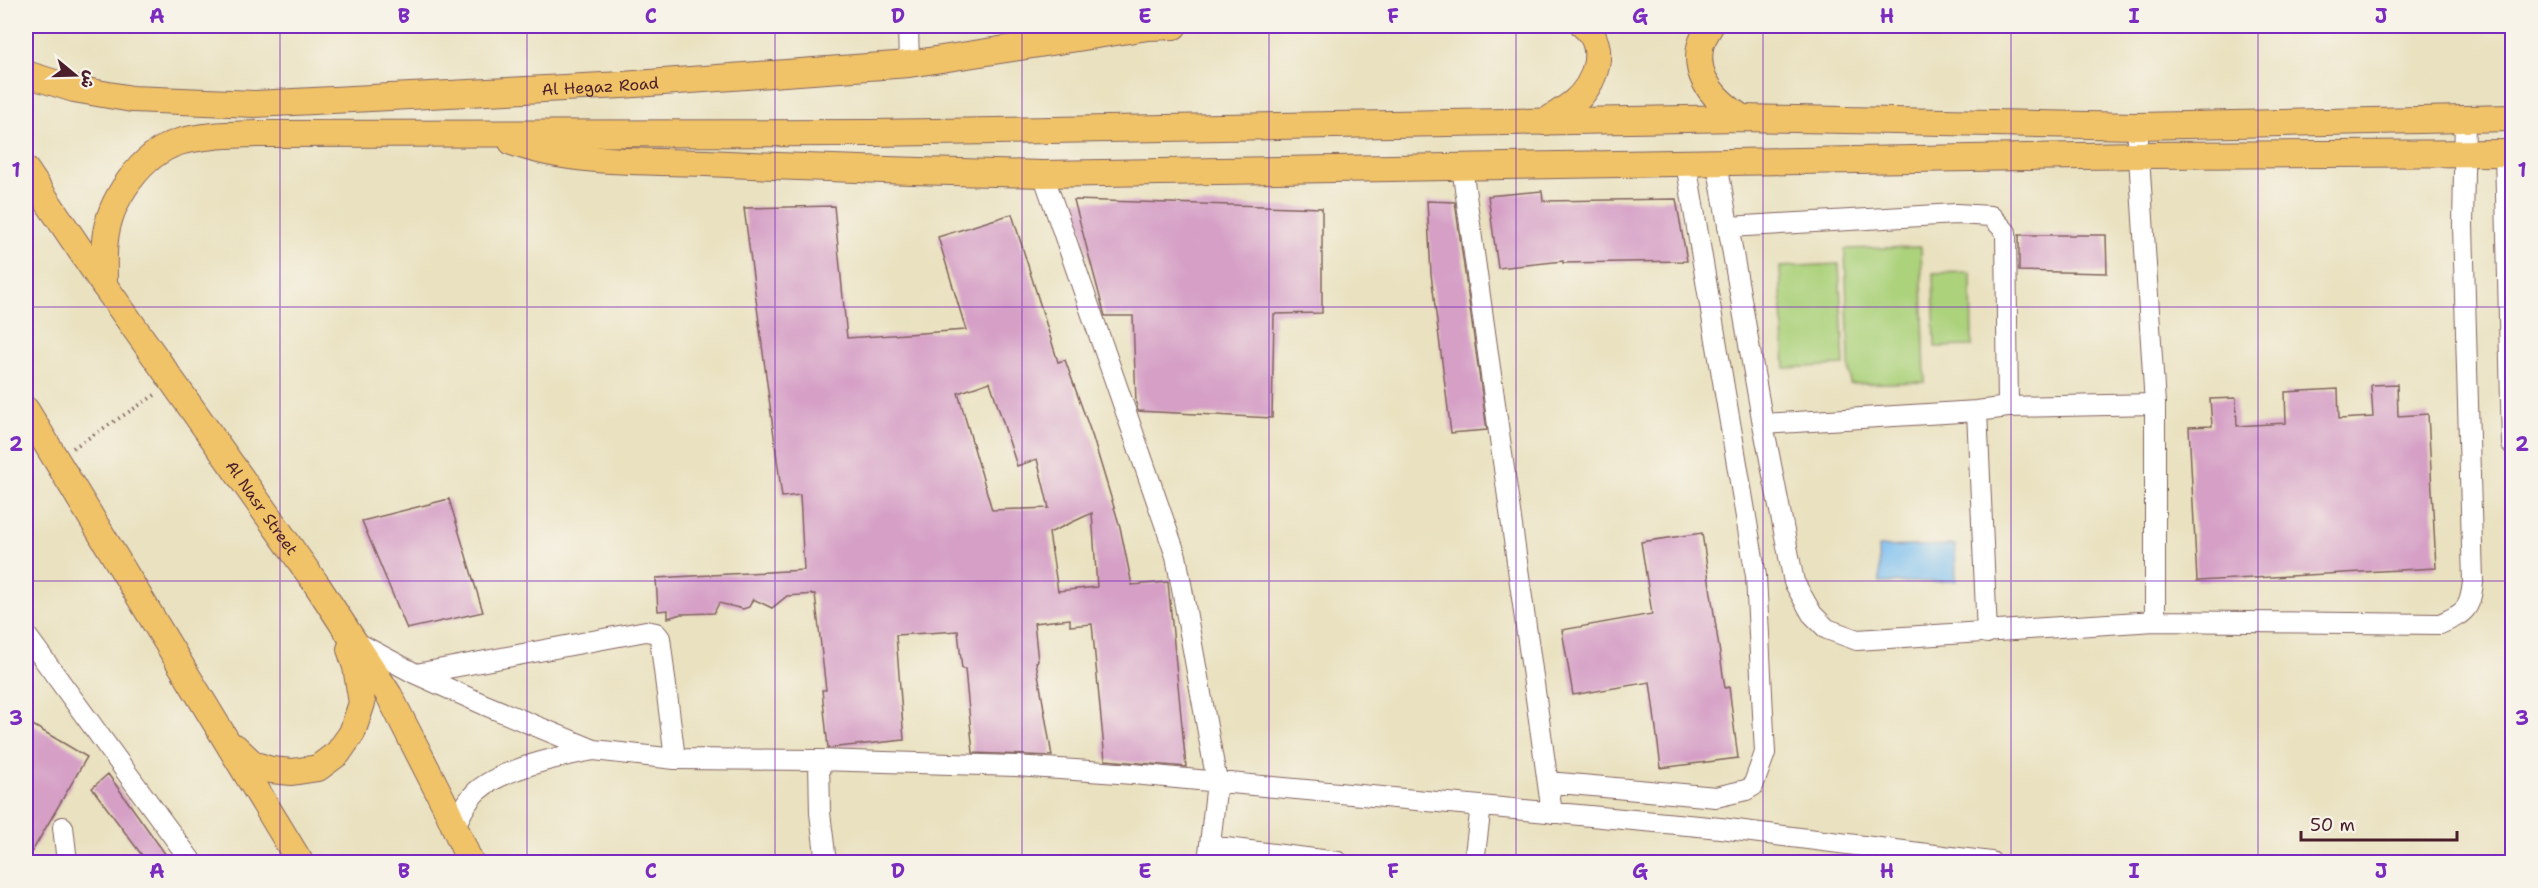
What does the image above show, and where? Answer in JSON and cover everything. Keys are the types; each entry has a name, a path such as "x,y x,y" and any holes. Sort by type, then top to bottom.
{"main road":[{"name":"Al Hegaz Road","path":"26,74 74,89 132,99 255,105 610,86 909,64 1148,27 1174,26"},
{"path":"1545,122 1574,103 1593,79 1598,50 1591,32 1584,26"},
{"path":"1710,26 1700,48 1700,65 1706,84 1719,102 1742,117"},
{"path":"104,285 105,238 116,203 127,182 145,162 178,142 216,136 256,134 874,133 1742,117 2137,126 2512,118"},
{"path":"490,133 530,148 586,158 880,171 1043,174 2140,155 2509,153"},
{"name":"Al Nasr Street","path":"26,170 104,285 317,585 389,695 455,826 470,862"},
{"path":"26,410 300,862"},
{"path":"220,732 253,764 271,770 292,772 318,768 338,753 352,733 362,703 356,667 346,631"}],"street":[{"path":"908,26 909,64"},
{"path":"1717,163 1794,582 1812,614 1827,628 1857,640 2156,621 2440,624 2463,614 2471,602 2474,582 2463,235 2465,118"},
{"path":"2137,126 2155,404 2156,621"},
{"path":"2509,153 2512,444"},
{"path":"1548,783 1716,797 1746,790 1753,786 1765,753 1756,576 1718,338 1686,163"},
{"path":"1462,167 1552,813"},
{"path":"1043,174 1176,556 1217,782 1209,854 1338,862"},
{"path":"1728,227 1956,214 1991,216 2006,232 2008,407"},
{"path":"1763,423 1977,411 2008,407 2155,404"},
{"path":"1977,411 1987,633"},
{"path":"346,631 416,674 594,750 675,759 819,760 1016,766 1217,782 1720,828 1991,862"},
{"path":"416,674 646,632 656,633 660,638 675,759"},
{"path":"27,642 192,862"},
{"path":"455,826 464,807 477,791 495,779 555,758 594,750"},
{"path":"819,760 820,813 826,862"},
{"path":"1474,862 1481,806"},
{"path":"63,827 67,862"}],"path":[{"path":"56,459 173,383"}],"green space":[{"path":"1921,247 1925,382 1850,384 1845,249"},
{"path":"1839,264 1844,365 1785,368 1780,267"},
{"path":"1971,272 1972,346 1935,347 1933,273"}],"water":[{"path":"1955,545 1956,581 1880,583 1879,547"}],"building":[{"path":"1542,191 1543,201 1676,199 1687,261 1563,263 1563,261 1498,268 1488,196"},
{"path":"1074,200 1322,208 1322,313 1274,314 1272,418 1138,411 1133,316 1105,316"},
{"path":"1427,201 1455,202 1487,430 1451,433 1431,274"},
{"path":"834,206 847,338 966,330 938,237 1012,214 1058,362 1065,360 1093,438 1120,527 1132,585 1168,582 1186,767 1105,760 1092,624 1070,626 1070,619 1034,623 1038,661 1036,662 1052,756 973,753 965,669 962,669 958,631 896,635 904,740 828,748 822,690 826,690 815,594 787,596 772,608 753,599 749,607 743,609 719,603 714,613 681,614 668,618 668,610 658,611 656,578 804,570 800,495 782,497 744,208","holes":["990,382 1017,466 1037,459 1049,508 992,510 958,393","1092,513 1097,587 1058,591 1049,533"]},
{"path":"2019,235 2106,235 2107,273 2019,271"},
{"path":"2397,384 2398,416 2428,414 2436,568 2197,581 2189,427 2212,426 2210,399 2236,398 2237,426 2286,423 2285,392 2338,389 2339,419 2373,417 2371,385"},
{"path":"449,499 483,612 407,629 362,521"},
{"path":"1702,533 1725,688 1729,687 1738,758 1661,768 1650,682 1573,695 1562,630 1652,614 1641,542"},
{"path":"26,721 87,757 26,862"},
{"path":"108,774 171,862 147,862 92,788"}]}
